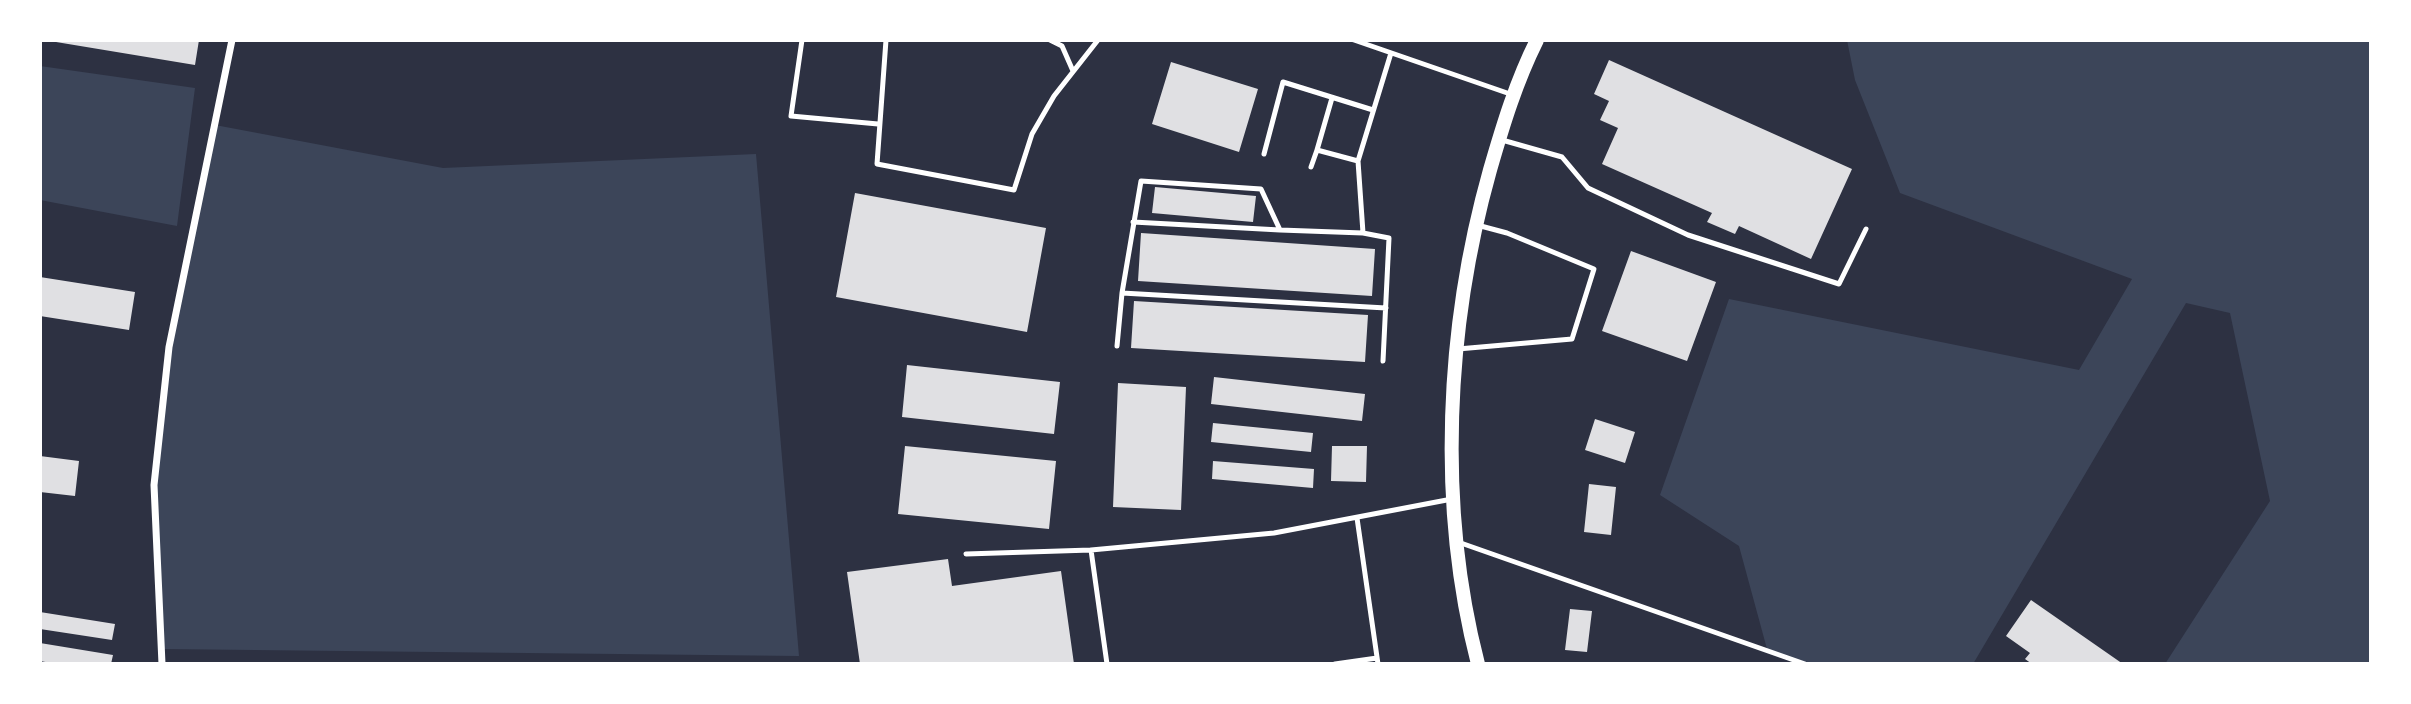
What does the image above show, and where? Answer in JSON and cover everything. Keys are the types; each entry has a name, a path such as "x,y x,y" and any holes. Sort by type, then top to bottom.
{"main road":[{"path":"1478,664 1470,631 1452,499 1455,349 1475,225 1519,78 1537,40"}],"street":[{"path":"162,664 154,485 169,347 232,40"}],"lane":[{"path":"802,40 792,116 878,124"},
{"path":"886,40 877,164 1014,190 1032,134 1055,96 1098,40"},
{"path":"1051,40 1062,46 1073,71"},
{"path":"1354,40 1513,96"},
{"path":"1363,233 1358,161 1391,53"},
{"path":"1264,154 1283,82 1373,110"},
{"path":"1311,167 1332,98"},
{"path":"1499,139 1562,157 1588,188 1688,235 1839,284 1866,229"},
{"path":"1317,149 1358,161"},
{"path":"1117,346 1122,293 1141,181 1261,189 1280,230"},
{"path":"1133,222 1363,233 1389,238 1383,361"},
{"path":"1455,349 1572,339 1594,269 1507,233 1475,225"},
{"path":"1122,293 1386,308"},
{"path":"966,554 1091,550 1274,533 1452,499"},
{"path":"1335,664 1377,661 1357,518"},
{"path":"1458,542 1805,664"},
{"path":"1091,550 1107,664"}],"shaded area":[{"path":"1847,40 2371,40 2371,664 2165,664 2270,501 2230,313 2186,303 1973,664 1805,664 1767,649 1739,546 1660,495 1729,299 2079,370 2132,279 1900,193 1855,80"},
{"path":"40,66 195,88 177,226 40,200"},
{"path":"215,125 443,168 756,154 799,656 162,649 154,485 169,347"}],"building":[{"path":"44,40 199,40 195,65"},
{"path":"1609,60 1852,169 1811,259 1739,226 1735,234 1707,222 1712,213 1602,164 1618,128 1600,120 1609,101 1594,94"},
{"path":"1171,62 1258,89 1239,152 1152,124"},
{"path":"1155,187 1256,196 1253,222 1152,213"},
{"path":"855,193 1046,228 1027,332 836,297"},
{"path":"1141,233 1375,249 1372,296 1138,281"},
{"path":"1631,251 1716,282 1687,361 1602,331"},
{"path":"40,277 135,292 129,330 40,316"},
{"path":"1134,301 1368,315 1365,362 1131,348"},
{"path":"907,365 1060,382 1054,434 902,417"},
{"path":"1214,377 1365,394 1362,421 1211,404"},
{"path":"1118,383 1186,387 1181,510 1113,507"},
{"path":"1595,419 1635,432 1625,463 1585,450"},
{"path":"1213,423 1313,433 1311,452 1211,442"},
{"path":"905,446 1056,461 1049,529 898,514"},
{"path":"1332,446 1367,446 1366,482 1331,481"},
{"path":"40,456 79,461 75,496 40,492"},
{"path":"1213,461 1314,469 1313,488 1212,479"},
{"path":"1589,484 1616,487 1611,535 1584,532"},
{"path":"948,559 952,586 1061,571 1074,664 860,664 847,572"},
{"path":"2031,600 2123,664 2032,664 2025,659 2030,653 2006,636"},
{"path":"1570,609 1592,611 1587,652 1565,650"},
{"path":"40,612 115,624 112,640 40,629"},
{"path":"40,643 113,655 111,664 56,664 40,661"}]}
